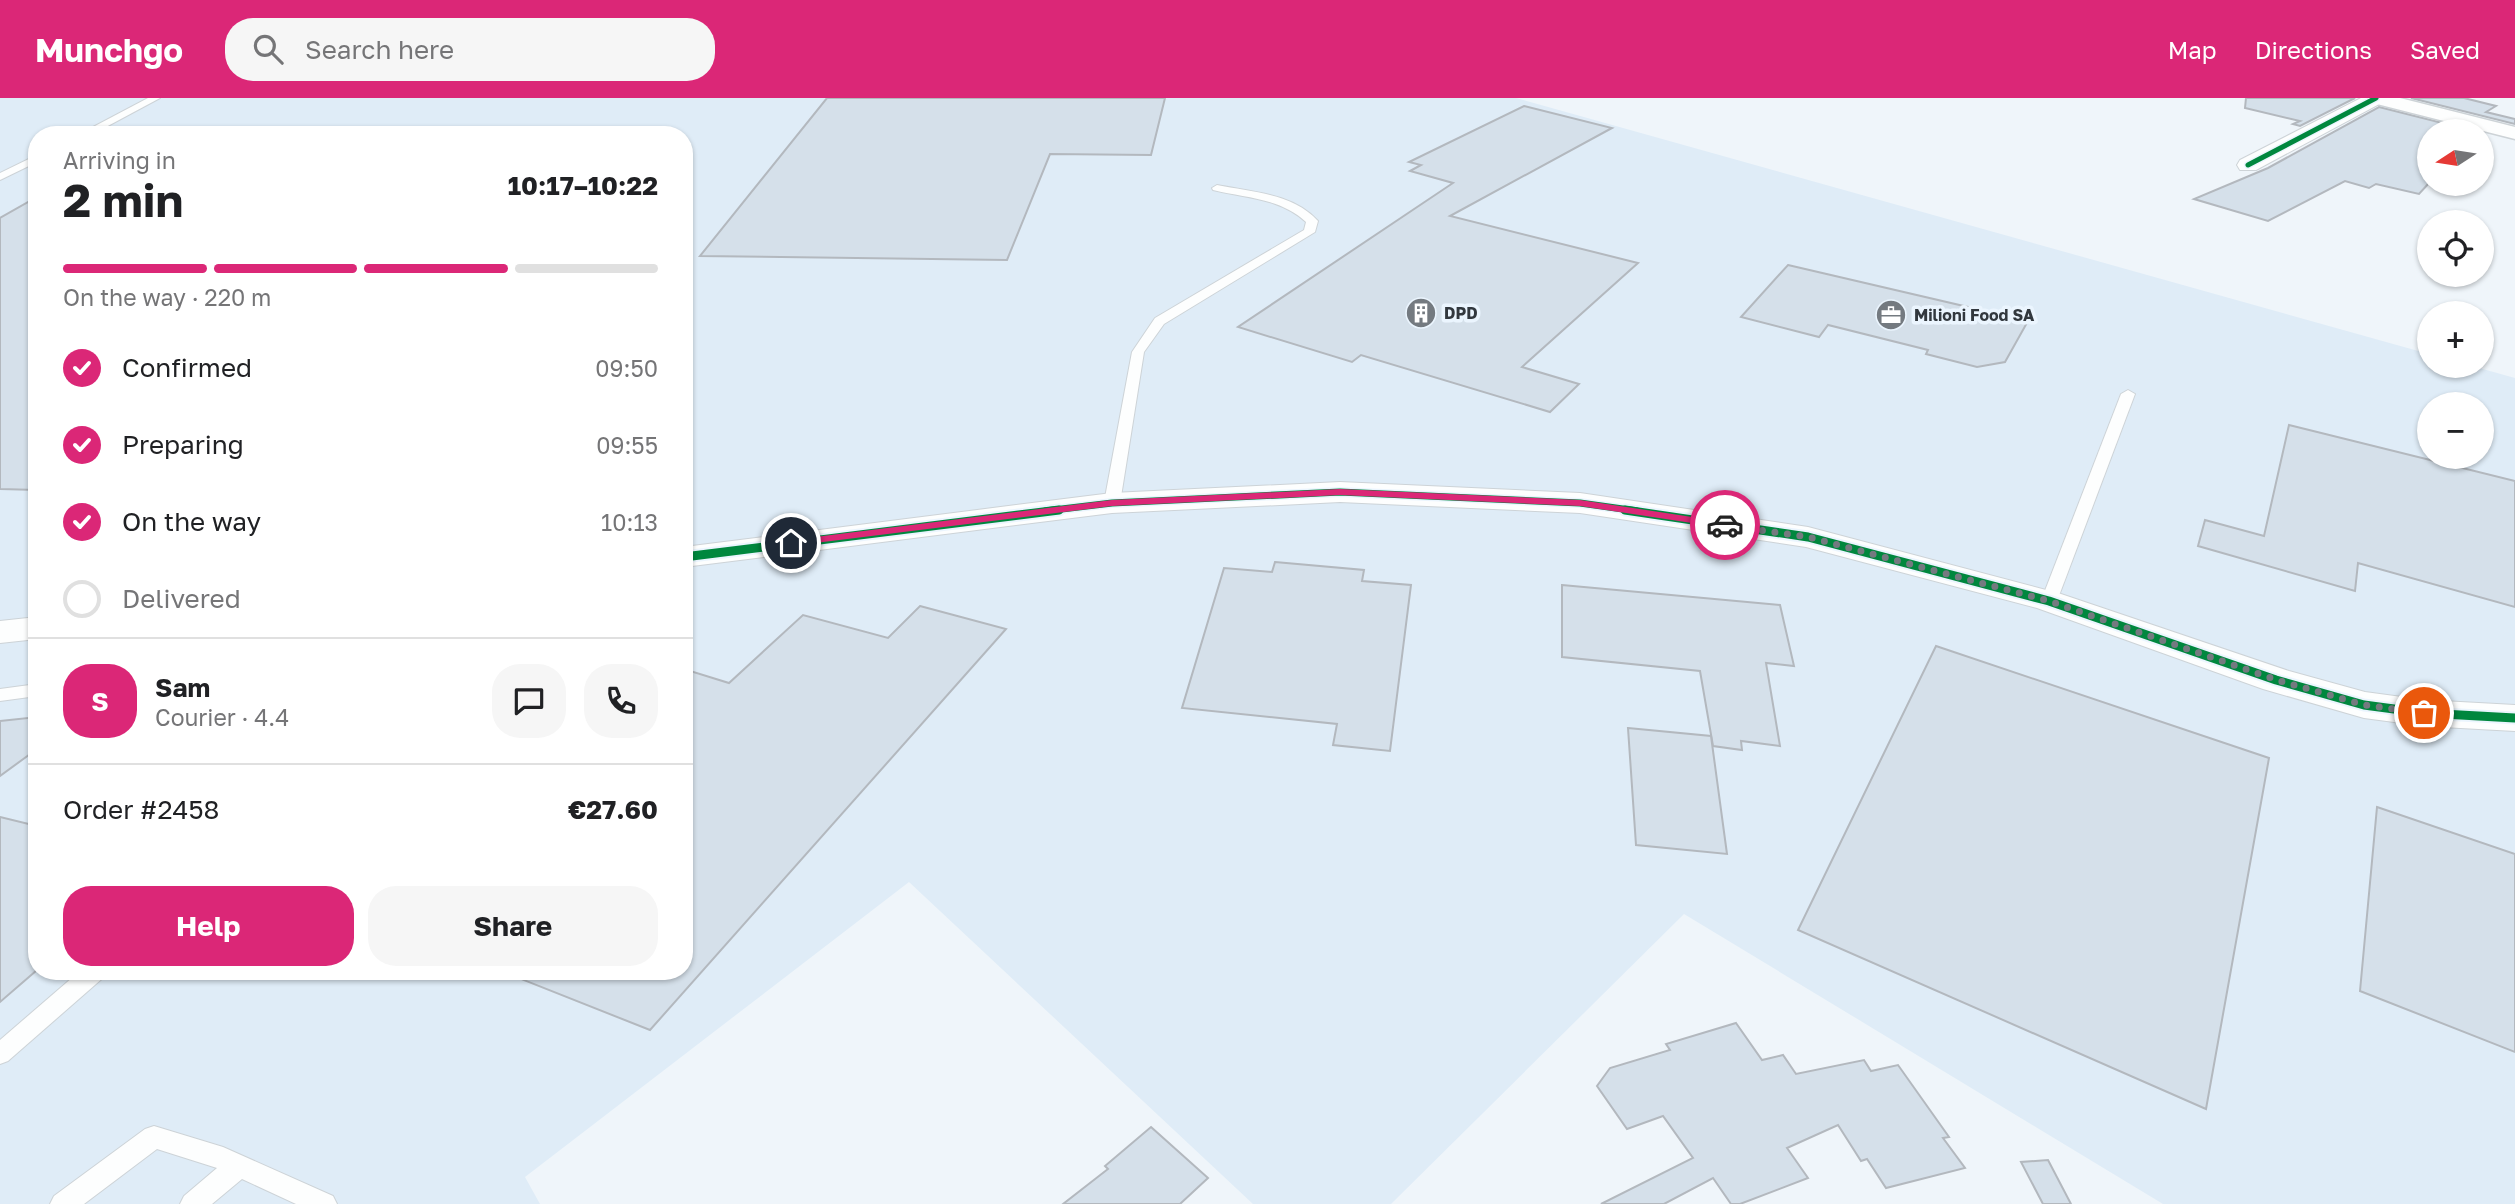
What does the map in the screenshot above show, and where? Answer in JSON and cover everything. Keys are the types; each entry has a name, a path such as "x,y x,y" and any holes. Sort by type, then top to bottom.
{"street":[{"path":"2248,165 2376,98 2515,133"},
{"path":"693,556 1112,503 1340,492 1580,503 1808,537 2049,601 2277,680 2364,705 2424,713 2515,718"},
{"path":"0,632 28,629"}],"lane":[{"path":"101,126 155,98"},
{"path":"0,177 28,163"},
{"path":"1112,503 1138,352 1148,333 1159,321 1309,232 1312,221 1303,211 1286,203 1217,188"},
{"path":"2049,601 2128,394"},
{"path":"0,695 28,691"},
{"path":"0,1054 86,980"},
{"path":"63,1204 154,1137 214,1155 324,1204"},
{"path":"193,1204 239,1166"}],"shaded area":[{"path":"0,98 1516,98 2417,351 2417,378 2494,378 2494,372 2515,378 2515,1204 2163,1204 1684,914 1391,1204 1253,1204 909,882 525,1177 540,1204 0,1204"}],"building":[{"path":"827,98 1165,98 1151,155 1050,154 1007,260 700,256"},
{"path":"2246,98 2355,98 2300,126 2293,124 2300,121 2245,108"},
{"path":"2411,98 2464,98 2496,106 2486,112 2515,119 2515,124"},
{"name":"DPD","path":"1524,106 1612,128 1450,216 1638,263 1522,367 1579,384 1550,412 1361,355 1352,362 1238,327 1453,183 1410,171 1421,165 1409,162"},
{"path":"2379,107 2426,119 2417,119 2417,194 2376,184 2369,188 2345,181 2268,221 2194,199 2268,168"},
{"path":"28,202 28,490 0,489 0,218"},
{"path":"1788,265 2028,321 2005,362 1977,367 1926,354 1928,350 1828,325 1819,337 1741,317"},
{"path":"2289,425 2417,457 2417,469 2467,469 2515,481 2515,607 2358,563 2355,591 2198,546 2205,520 2264,536"},
{"path":"1275,562 1364,570 1362,581 1411,585 1390,751 1333,745 1337,724 1182,708 1224,568 1272,572"},
{"path":"1562,585 1780,605 1794,666 1766,663 1780,746 1741,741 1742,750 1713,746 1700,671 1562,657"},
{"path":"920,606 1006,629 650,1030 524,980 693,980 693,672 729,683 803,615 888,638"},
{"path":"1936,646 2269,758 2206,1109 1798,930"},
{"path":"28,718 28,756 0,776 0,721"},
{"path":"1628,728 1711,736 1727,854 1636,845"},
{"path":"2377,807 2515,854 2515,1052 2360,991"},
{"path":"0,817 28,824 28,978 0,1002"},
{"path":"1736,1023 1762,1060 1783,1055 1796,1074 1864,1060 1871,1071 1898,1065 1949,1137 1943,1138 1965,1168 1886,1188 1867,1159 1861,1161 1838,1125 1787,1148 1808,1178 1740,1204 1731,1204 1713,1178 1664,1204 1601,1204 1693,1158 1663,1116 1627,1129 1597,1086 1610,1068 1670,1050 1666,1044"},
{"path":"1151,1127 1208,1178 1180,1204 1063,1204 1108,1169 1105,1166"},
{"path":"2048,1160 2071,1204 2043,1204 2021,1162"}],"cycle path":[{"path":"2248,165 2376,98"},
{"path":"693,556 1112,503 1340,492 1580,503 1808,537 2049,601 2276,680 2364,705 2424,713 2515,718"}],"way so far":[{"path":"1725,525 1808,537 2049,601 2277,680 2364,705 2424,713"}],"place":[{"name":"DPD","path":"1421,313"},
{"name":"Milioni Food SA","path":"1891,315"}],"route":[{"path":"791,543 1112,503 1340,492 1580,503 1725,525"}]}
